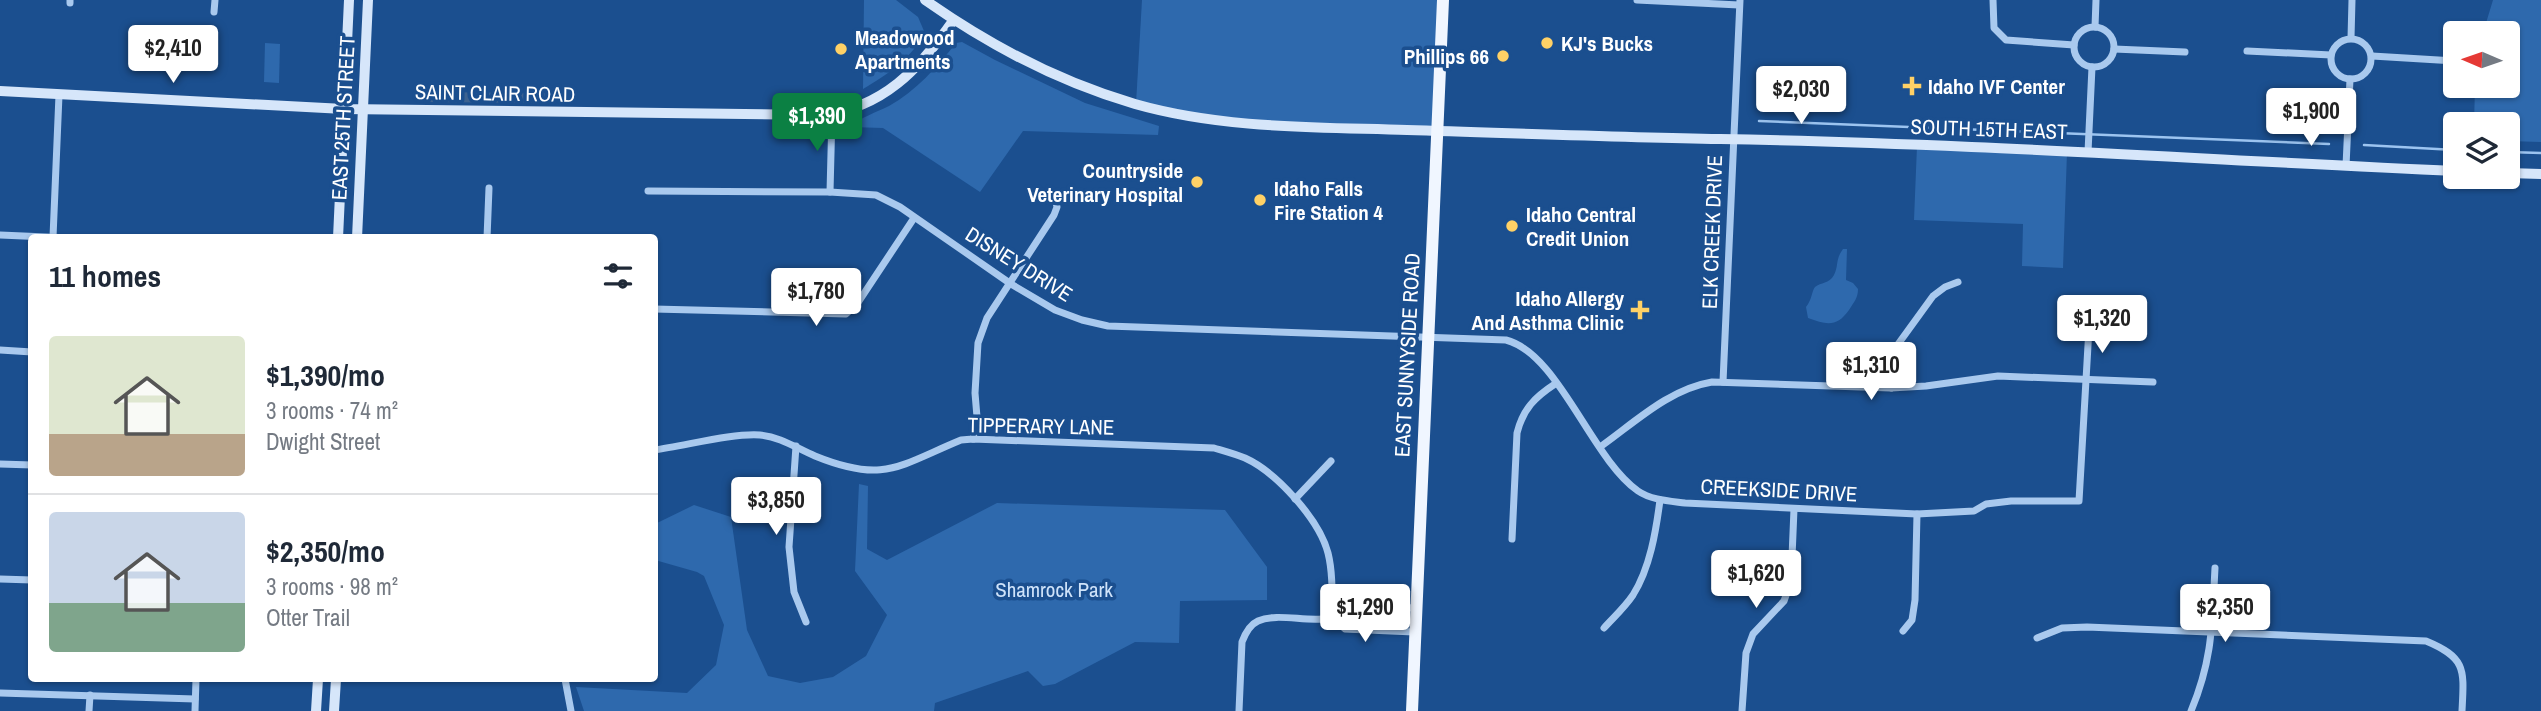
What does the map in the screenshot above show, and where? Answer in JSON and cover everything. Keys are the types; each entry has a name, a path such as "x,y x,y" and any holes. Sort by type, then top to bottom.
{"main road":[{"name":"EAST 25TH STREET","path":"338,234 349,0"},
{"name":"EAST 25TH STREET","path":"357,234 368,0"},
{"name":"SOUTH 15TH EAST","path":"925,0 953,21 1012,54 1071,81 1136,104 1217,121 1437,131 2089,146 2346,166 2443,170"},
{"name":"EAST SUNNYSIDE ROAD","path":"1412,711 1443,0"},
{"name":"SAINT CLAIR ROAD","path":"0,91 344,109 782,117 832,114 873,100 902,81 934,49 953,21"},
{"path":"2520,173 2541,174"},
{"path":"316,711 318,682"},
{"path":"334,711 336,682"}],"street":[{"path":"214,12 215,0"},
{"path":"1637,0 1739,2"},
{"path":"1993,0 1994,28 2006,40 2074,45"},
{"path":"2095,27 2096,0"},
{"path":"2351,38 2352,0"},
{"name":"ELK CREEK DRIVE","path":"1723,382 1739,2"},
{"path":"2095,27 2107,32 2114,49 2109,60 2092,67 2081,62 2074,45 2084,30 2095,27"},
{"path":"2351,38 2367,45 2372,57 2368,70 2357,78 2350,79 2333,69 2331,55 2338,43 2351,38"},
{"path":"2114,49 2185,52"},
{"path":"2247,51 2331,55"},
{"path":"2372,57 2443,60"},
{"path":"2089,146 2092,67"},
{"path":"2346,166 2350,79"},
{"path":"53,234 59,94"},
{"path":"830,192 832,114"},
{"path":"488,234 489,188"},
{"name":"DISNEY DRIVE","path":"648,191 830,192 876,195 888,199 1012,284 1055,310 1108,326 1427,338"},
{"path":"973,439 978,343 987,318 1012,284 1054,215 1057,207 1055,198"},
{"path":"658,309 846,314 857,304 914,218"},
{"path":"0,235 28,236"},
{"path":"1891,388 1892,361 1896,347 1933,296 1958,282"},
{"path":"2086,380 2089,328"},
{"name":"CREEKSIDE DRIVE","path":"1427,338 1515,343 1548,370 1616,473 1640,493 1660,500 1794,509 1917,514 1974,511 1986,504 2011,501 2079,501 2086,380"},
{"path":"0,350 28,352"},
{"path":"1600,447 1674,394 1695,384 1723,382 1891,388 1998,376 2153,382"},
{"path":"1512,539 1519,426 1529,404 1555,384"},
{"name":"TIPPERARY LANE","path":"658,449 758,435 783,440 846,468 878,472 892,469 961,440 973,439 1214,448 1246,458 1256,465 1295,499 1321,534 1328,553 1332,617"},
{"path":"796,446 789,547 793,592 806,621"},
{"path":"1295,499 1331,461"},
{"path":"0,464 28,465"},
{"path":"1604,628 1623,607 1641,580 1656,526 1660,500"},
{"path":"1742,711 1746,653 1753,634 1784,601 1791,581 1794,509"},
{"path":"1903,631 1912,620 1915,600 1917,514"},
{"path":"2191,711 2205,674 2212,633 2215,568"},
{"path":"0,579 28,580"},
{"path":"1239,711 1242,642 1245,633 1253,624 1260,620 1332,617 1341,609 1416,608"},
{"path":"1332,617 1345,629 1414,632"},
{"path":"2037,638 2062,628 2426,641 2448,650 2458,660 2463,675 2462,711"},
{"path":"195,711 196,682"},
{"path":"566,682 571,711"},
{"path":"0,693 195,699"},
{"path":"89,711 90,695"}],"green space":[{"path":"864,0 896,0 918,17 924,31 907,57 890,72 863,89"},
{"path":"1142,0 1443,0 1437,131 1226,122 1136,104"},
{"path":"2493,0 2541,0 2541,142 2520,141 2520,112 2474,112 2475,98 2520,98 2520,21 2487,21"},
{"path":"962,42 1085,103 1159,126 1158,135 1023,131 980,192 883,128 850,127 908,93 934,70 956,43"},
{"path":"265,43 280,44 279,83 264,82"},
{"path":"1917,146 2067,152 2063,268 2022,266 2023,224 1914,220"},
{"path":"1843,249 1847,249 1846,280 1858,289 1855,300 1845,316 1836,322 1826,323 1808,318 1806,307 1814,288 1832,278"},
{"name":"Shamrock Park","path":"859,484 868,486 867,549 887,560 997,503 1225,510 1267,567 1267,600 1180,601 1179,643 1135,642 1055,684 1043,686 1028,671 935,703 934,711 584,711 576,687 687,693 716,665 724,625 704,576 658,561 658,523 694,505 731,517 747,630 768,676 800,683 833,677 866,656 887,615 855,571"}],"waterway":[{"path":"423,97 551,98"},
{"path":"1759,121 2329,144"},
{"path":"2364,145 2443,149"},
{"path":"2520,152 2541,153"}],"place":[{"name":"KJ's Bucks","path":"1547,43"},
{"name":"Meadowood Apartments","path":"841,49"},
{"name":"Phillips 66","path":"1503,56"},
{"name":"Idaho IVF Center","path":"1912,86"},
{"name":"Countryside Veterinary Hospital","path":"1197,182"},
{"name":"Idaho Falls Fire Station 4","path":"1260,200"},
{"name":"Idaho Central Credit Union","path":"1512,226"},
{"name":"Idaho Allergy And Asthma Clinic","path":"1640,310"}]}
